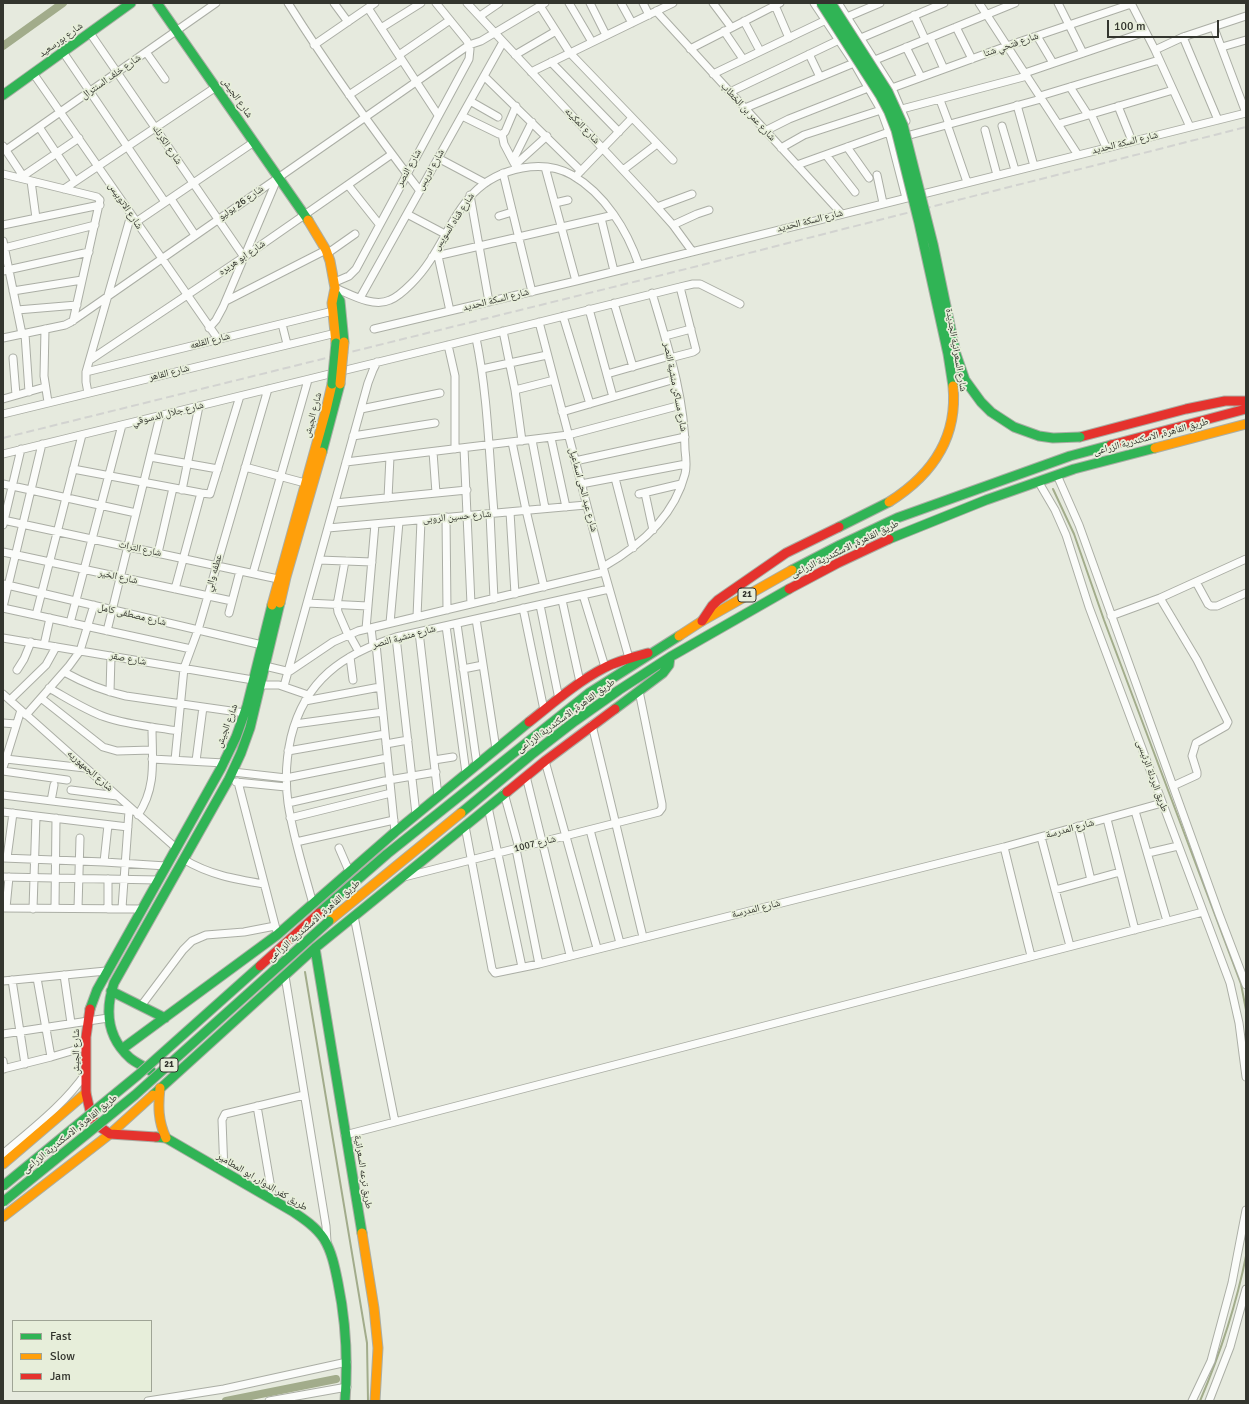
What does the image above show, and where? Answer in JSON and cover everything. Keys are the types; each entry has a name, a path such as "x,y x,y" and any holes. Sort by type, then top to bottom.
{"main road":[{"name":"شارع بورسعيد","path":"3,95 131,3"},
{"name":"شارع الجيش","path":"157,3 305,215 327,252 335,288 340,301 340,343 332,417 261,666 246,740 233,772 183,859 111,991 108,1007 108,1018 111,1032 122,1049 131,1059 152,1072 156,1077 160,1089"},
{"name":"شارع السعرانية الجديدة","path":"702,621 718,600 776,559 801,545 889,502 901,495 922,478 934,462 944,444 952,418 954,398 952,377 925,245 899,139 893,121 880,95 822,3"},
{"name":"شارع السعرانية الجديدة","path":"838,3 888,92 903,125 933,244 956,354 965,380 981,402 1002,420 1014,427 1039,436 1053,438 1080,437 1186,408 1225,401 1246,401"},
{"name":"شارع الجيش","path":"335,288 332,301 336,333 340,343"},
{"name":"شارع الجيش","path":"261,666 262,645 278,579 336,384"},
{"name":"طريق القاهرة, الاسكندرية الزراعى","path":"3,1186 138,1075 319,913 394,849 556,718 589,693 654,651 702,621 784,574 840,545 898,518 1070,456 1246,409"},
{"name":"طريق القاهرة, الاسكندرية الزراعى","path":"3,1202 145,1086 329,921 537,750 619,690 670,658 763,602 838,563 902,533 1038,481 1127,455 1246,424"},
{"path":"122,1049 165,1018 276,930 313,904 416,814 580,682 605,667 654,651"},
{"path":"3,1217 110,1134 315,948 504,793 592,725 663,673 669,665 670,658"},
{"name":"شارع الجيش","path":"110,1134 101,1128 94,1120 89,1109 86,1093 87,1072 85,1047 88,1021 94,996 106,971 224,762 236,737 257,682"},
{"name":"طريق ترعه السعرانية","path":"315,948 376,1322 378,1364 375,1401"},
{"path":"111,991 165,1018"},
{"path":"160,1089 158,1118 166,1138"},
{"path":"3,1164 86,1093"},
{"name":"طريق كفر الدوار, ابو المطامير","path":"110,1134 144,1135 166,1138 292,1211 319,1232 327,1245 340,1292 346,1334 347,1386 345,1401"}],"street":[{"name":"شارع خلف السنترال","path":"4,148 39,127 216,3"},
{"path":"288,3 314,45 365,118 420,191"},
{"path":"334,3 348,22"},
{"path":"314,45 375,3"},
{"path":"381,28 421,3"},
{"path":"436,3 469,45"},
{"name":"شارع المكينه","path":"467,3 657,206 692,251"},
{"path":"480,16 500,3"},
{"path":"569,3 592,42"},
{"path":"590,3 606,35"},
{"path":"621,3 632,23"},
{"name":"شارع عمر بن الخطاب","path":"643,3 690,49 841,214"},
{"path":"531,72 671,3"},
{"path":"714,3 731,27"},
{"path":"814,3 854,63 881,110 889,132 906,198"},
{"path":"838,3 892,88 902,109 925,193"},
{"path":"847,17 880,3"},
{"path":"861,38 944,3"},
{"path":"979,3 1078,155"},
{"path":"875,60 1015,3"},
{"path":"1058,3 1083,53"},
{"path":"1131,3 1155,50 1190,126"},
{"name":"شارع فتحي شتا","path":"892,88 1131,3"},
{"path":"543,4 556,31 570,53 673,160"},
{"name":"شارع 26 يوليو","path":"3,338 65,325 73,321 161,258 469,45 495,33 543,4"},
{"path":"690,49 776,4 789,38"},
{"path":"368,8 438,115"},
{"path":"914,16 928,38 944,69"},
{"path":"1155,50 1183,38 1246,16"},
{"path":"349,95 450,20"},
{"path":"713,74 826,20"},
{"path":"744,21 760,51"},
{"path":"956,27 972,59"},
{"path":"1214,28 1246,113"},
{"path":"515,55 556,31"},
{"path":"724,31 743,59"},
{"name":"شارع الكرنك","path":"90,32 244,257"},
{"path":"902,109 940,100 1026,74 1053,63 1145,32"},
{"path":"1037,36 1053,63"},
{"path":"1183,38 1218,120"},
{"path":"730,92 838,40"},
{"path":"1222,47 1246,40"},
{"name":"شارع ادريس","path":"360,298 503,42"},
{"name":"شارع النصر","path":"335,288 354,272 406,173 467,63 470,54 469,45"},
{"path":"906,47 920,77"},
{"path":"63,52 127,146 195,235"},
{"path":"146,52 165,79"},
{"path":"809,54 820,77"},
{"path":"910,135 1018,105 1070,87 1159,60"},
{"path":"551,62 619,132"},
{"path":"745,108 854,63"},
{"name":"شارع الاتوبيس","path":"34,73 218,339"},
{"path":"484,76 547,136 581,171"},
{"path":"64,189 216,87"},
{"path":"1070,87 1090,114 1106,147"},
{"path":"765,131 789,119 868,88"},
{"path":"1058,124 1173,90"},
{"path":"940,100 967,182"},
{"path":"470,101 498,117"},
{"path":"1018,105 1034,166"},
{"path":"515,165 503,140 502,134 516,106"},
{"path":"1118,106 1132,141"},
{"path":"781,148 804,135 881,110"},
{"name":"شارع السكة الحديد","path":"374,329 532,292 1246,113"},
{"path":"462,116 499,134 502,134"},
{"path":"576,177 632,118"},
{"path":"515,165 532,122"},
{"path":"1002,126 1015,170"},
{"path":"39,127 75,181"},
{"path":"985,130 997,175"},
{"path":"797,165 889,132"},
{"path":"515,165 547,136"},
{"path":"26,179 56,153 79,138"},
{"path":"136,222 254,142"},
{"path":"624,170 657,144"},
{"path":"847,147 869,178"},
{"path":"4,148 26,179 36,218"},
{"name":"شارع ابو هريره","path":"90,360 244,257 392,154"},
{"path":"826,155 855,192"},
{"path":"438,158 485,183"},
{"name":"شارع قناه السويس","path":"335,288 371,302 380,303 389,301 416,280 435,256 445,234 470,195 485,183 515,165 556,168 576,177 596,195 614,215 628,236 639,265"},
{"path":"545,167 576,281"},
{"path":"503,173 532,292"},
{"path":"3,174 97,197 100,200 73,321"},
{"path":"877,175 883,203"},
{"path":"209,328 216,320 226,301 278,177"},
{"path":"348,185 379,224"},
{"path":"657,206 692,194"},
{"path":"470,195 489,302"},
{"path":"555,203 568,200"},
{"path":"3,225 100,205"},
{"path":"673,225 709,210"},
{"path":"499,216 512,212"},
{"path":"407,214 445,234"},
{"path":"88,393 86,372 131,215"},
{"path":"450,311 435,256 614,215"},
{"path":"601,218 614,271"},
{"path":"29,392 24,334 6,270 4,244 95,225"},
{"path":"226,301 327,252 355,234"},
{"path":"6,270 89,252"},
{"path":"13,292 82,280"},
{"path":"284,686 370,376 377,362 693,284 700,284 740,304"},
{"path":"607,374 696,350 680,287"},
{"name":"شارع مساكن منشية النصر","path":"603,570 633,548 653,530 670,507 685,473 685,437 681,405 665,336 652,293"},
{"path":"614,303 633,367"},
{"path":"17,310 77,305"},
{"path":"589,309 613,397"},
{"name":"شارع القلعه","path":"86,372 333,311"},
{"path":"563,316 590,404"},
{"name":"شارع عبد الحى اسماعيل","path":"539,322 603,570 629,658"},
{"path":"282,324 287,344"},
{"path":"45,329 45,387 48,402"},
{"path":"665,336 691,329"},
{"path":"503,331 515,390 522,441"},
{"name":"شارع القاهر","path":"3,414 336,333"},
{"path":"476,338 482,369 486,406 492,513 494,599"},
{"path":"448,345 454,376 455,449"},
{"path":"482,369 547,354"},
{"path":"13,358 16,395"},
{"name":"شارع جلال الدسوقي","path":"3,454 377,362"},
{"path":"562,412 675,379"},
{"path":"253,574 308,380"},
{"path":"515,390 554,380"},
{"path":"3,399 45,387"},
{"name":"عطفه والي","path":"175,760 184,668 198,630 268,389"},
{"path":"361,409 440,393"},
{"path":"74,468 182,490 211,493 240,396"},
{"path":"346,462 551,438 568,435 681,405"},
{"path":"182,490 199,406"},
{"path":"107,631 160,416"},
{"path":"353,436 436,423"},
{"path":"70,623 122,425"},
{"path":"36,615 82,435"},
{"path":"575,461 685,437"},
{"path":"551,438 566,507"},
{"path":"532,440 545,508"},
{"path":"512,442 544,587"},
{"path":"42,444 16,555 6,584 3,607 87,627 191,649"},
{"path":"464,448 471,604"},
{"path":"3,522 21,449"},
{"path":"433,452 436,494"},
{"path":"150,457 218,469"},
{"path":"388,498 390,457"},
{"path":"581,484 686,464"},
{"path":"246,467 306,483"},
{"name":"طريق البردلة الرئيسى","path":"1057,475 1079,525 1246,985"},
{"path":"615,478 633,548"},
{"name":"طريق البردلة الرئيسى","path":"1038,481 1055,510 1066,535 1089,607 1233,993 1239,1023 1246,1078"},
{"path":"3,484 136,514"},
{"path":"653,530 642,493 681,484"},
{"path":"158,553 173,488"},
{"path":"335,503 467,490"},
{"path":"175,589 201,493"},
{"name":"شارع حسين الروبى","path":"328,528 586,505"},
{"path":"510,512 515,594"},
{"path":"446,518 447,610"},
{"path":"417,617 421,520"},
{"name":"شارع التراث","path":"3,522 23,524 278,579"},
{"path":"390,623 399,522"},
{"path":"375,524 368,606 368,629 375,644 395,832"},
{"name":"شارع الخير","path":"3,552 232,601"},
{"path":"1111,616 1160,598 1246,559"},
{"path":"319,560 372,562"},
{"path":"345,561 337,604 338,612 348,634 359,652"},
{"name":"شارع منشية النصر","path":"289,671 348,634 544,587 603,570"},
{"path":"229,613 240,571"},
{"path":"1196,582 1208,604 1211,606 1217,606 1246,593"},
{"name":"شارع مصطفى كامل","path":"6,584 262,645"},
{"name":"شارع منشية النصر","path":"313,904 290,818 286,778 288,751 295,724 306,698 319,681 339,664 375,644 419,632 609,589"},
{"path":"583,595 605,667"},
{"path":"1160,598 1197,660 1228,722 1226,726 1196,743 1192,756 1197,775 1173,786"},
{"path":"562,600 580,682"},
{"path":"307,603 368,606"},
{"path":"3,768 6,759 6,750 16,724 23,712 41,698 80,651 94,605"},
{"path":"540,605 559,699"},
{"path":"523,608 544,710"},
{"path":"44,645 50,618"},
{"path":"476,619 496,749"},
{"path":"456,624 477,764"},
{"path":"446,626 466,773"},
{"path":"419,632 438,796"},
{"name":"شارع صقر","path":"3,638 284,686 306,698"},
{"path":"396,638 416,814"},
{"path":"17,670 24,659 31,642"},
{"path":"10,700 46,665 56,647"},
{"path":"110,692 111,656"},
{"path":"350,657 354,680"},
{"path":"463,670 483,665"},
{"path":"261,666 289,671"},
{"path":"64,672 87,684 126,696 245,713"},
{"path":"306,698 380,687"},
{"path":"49,688 82,707 105,717 126,723 178,732"},
{"name":"شارع 1007","path":"401,878 659,812 662,808 662,804 639,691"},
{"name":"شارع الجمهوريه","path":"3,694 176,848"},
{"path":"41,698 103,747 117,751 152,750"},
{"path":"196,761 203,707"},
{"path":"295,724 383,712"},
{"path":"3,723 16,724"},
{"path":"592,725 643,937"},
{"path":"122,908 128,827 134,812 145,804 151,788 152,727"},
{"path":"288,751 385,734"},
{"path":"386,744 408,740"},
{"path":"434,760 453,757"},
{"path":"233,772 286,778 387,758"},
{"path":"6,759 85,768"},
{"path":"152,759 224,762"},
{"path":"545,761 597,948"},
{"path":"3,771 67,780"},
{"path":"288,803 389,780 436,772"},
{"path":"526,776 570,955"},
{"path":"228,780 286,787"},
{"path":"141,1006 183,950 192,941 206,935 276,930 238,782"},
{"path":"51,801 54,785"},
{"path":"71,790 118,796"},
{"path":"290,818 391,793"},
{"path":"504,793 518,848 539,964"},
{"path":"3,795 134,812"},
{"name":"شارع المدرسة","path":"465,826 493,971 495,973 539,964 597,948 1004,847 1162,804"},
{"path":"488,807 522,967"},
{"path":"1136,811 1167,921"},
{"path":"3,812 128,827"},
{"path":"12,813 5,858 80,860 166,866"},
{"path":"32,908 36,816"},
{"path":"55,908 56,818"},
{"path":"1107,819 1135,930"},
{"path":"296,842 394,820"},
{"path":"104,862 108,824"},
{"path":"1078,826 1091,880"},
{"path":"590,830 620,943"},
{"path":"1041,837 1070,946"},
{"path":"78,908 80,838"},
{"path":"1148,853 1178,846"},
{"path":"1004,847 1031,956"},
{"path":"339,848 349,871"},
{"path":"183,859 214,874 235,880 264,884"},
{"path":"1055,890 1120,872"},
{"path":"142,909 4,908 6,877 158,880"},
{"path":"108,879 108,909"},
{"path":"346,1135 1203,912"},
{"path":"354,916 395,1122"},
{"path":"3,981 106,971"},
{"path":"64,975 71,1023"},
{"path":"285,976 326,1226 327,1245"},
{"path":"37,978 52,1057"},
{"path":"12,980 25,1064"},
{"path":"3,1034 108,1018"},
{"path":"3,1060 4,1069 85,1047"},
{"path":"3,1154 61,1103 73,1091 87,1072"},
{"path":"224,1172 223,1117 227,1113 304,1095"},
{"path":"257,1106 273,1200"},
{"path":"1192,1401 1210,1361 1232,1283 1246,1210"},
{"path":"1209,1401 1230,1347 1246,1289"},
{"path":"148,1401 224,1389 347,1362"},
{"path":"269,1401 299,1398 347,1386"}],"waterway":[{"path":"3,46 63,3"},
{"path":"1053,489 1074,534 1104,620 1241,984 1246,1010"},
{"path":"305,972 367,1343 368,1401"},
{"path":"1200,1401 1227,1330 1246,1256"},
{"path":"226,1401 336,1379"}],"railway":[{"path":"3,438 678,271 1246,127"}],"traffic: fast":[{"path":"3,95 131,3"},
{"path":"157,3 308,220"},
{"path":"821,3 880,95 896,130 919,223 948,354 953,386"},
{"path":"831,3 888,92 903,125 933,244 956,354 965,380 981,402 991,412 1014,427 1039,436 1053,438 1080,437"},
{"path":"335,293 340,301 344,342"},
{"path":"332,384 336,343"},
{"path":"322,452 340,384"},
{"path":"792,570 897,518 1070,456 1111,445"},
{"path":"889,539 986,500 1074,469 1155,448"},
{"path":"839,527 889,502"},
{"path":"461,813 531,755 575,721 619,690 670,657 789,589"},
{"path":"151,1071 130,1058 122,1050 112,1032 109,1013 111,993 114,983 229,779 241,753 250,728 280,603"},
{"path":"90,1009 97,990 221,768 236,737 247,706 272,605"},
{"path":"319,913 387,854 589,693 679,636"},
{"path":"615,709 663,673 669,665 670,657"},
{"path":"122,1049 277,935 395,832 529,722"},
{"path":"153,1095 315,948 507,792"},
{"path":"3,1202 135,1095 329,921"},
{"path":"315,948 362,1233"},
{"path":"3,1186 138,1075 260,966"},
{"path":"111,991 165,1018"},
{"path":"156,1137 166,1138 292,1211 314,1227 324,1239 329,1249 334,1266 341,1298 345,1327 345,1401"}],"traffic: slow":[{"path":"308,220 326,250 330,261 335,288 332,303 336,343"},
{"path":"340,384 344,342"},
{"path":"272,605 332,384"},
{"path":"889,502 918,480 939,453 951,422 953,386"},
{"path":"1155,448 1246,424"},
{"path":"280,603 322,452"},
{"path":"679,636 702,621 792,570"},
{"path":"329,921 461,813"},
{"path":"160,1088 159,1113 161,1126 166,1138"},
{"path":"3,1164 86,1093"},
{"path":"3,1217 110,1134 153,1095"},
{"path":"362,1233 374,1308 378,1348 375,1401"}],"traffic: jam":[{"path":"1080,437 1186,409 1225,401 1246,401"},
{"path":"1111,445 1246,409"},
{"path":"702,621 718,600 786,553 839,527"},
{"path":"789,589 838,563 889,539"},
{"path":"529,722 565,693 604,668 625,659 648,653"},
{"path":"507,792 545,761 615,709"},
{"path":"260,966 319,913"},
{"path":"90,1009 86,1037 86,1093 91,1115 97,1125 110,1134 156,1137"}]}
